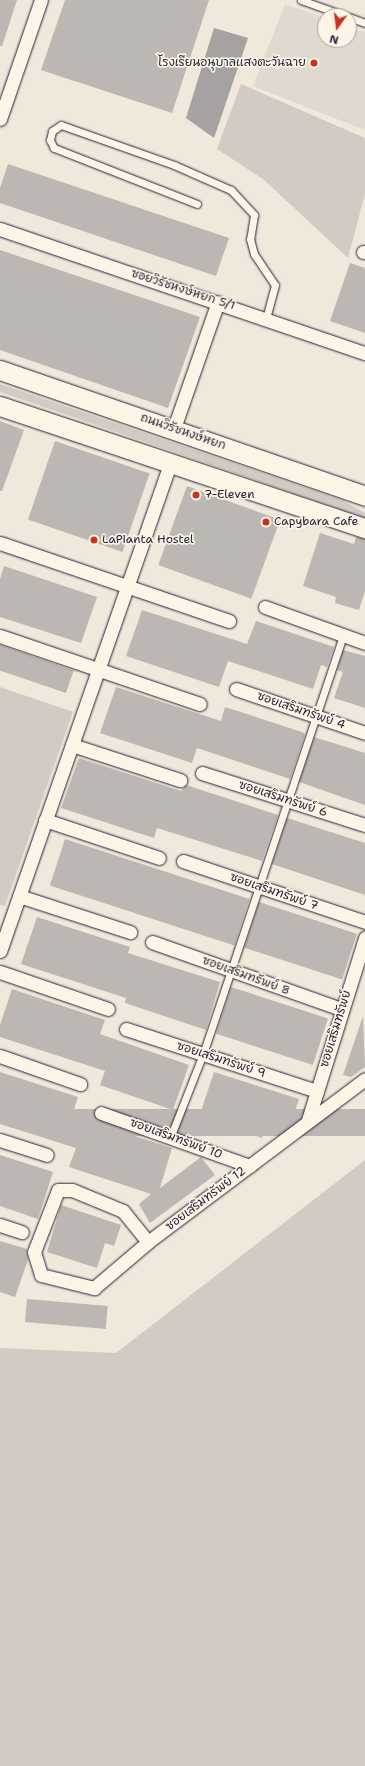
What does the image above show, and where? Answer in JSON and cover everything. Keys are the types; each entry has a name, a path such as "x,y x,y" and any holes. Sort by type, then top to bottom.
{"main road":[{"name":"ถนนวิรัชหงษ์หยก","path":"0,370 174,428 365,496"},
{"path":"0,406 365,528"}],"street":[{"path":"0,119 4,90 41,0"},
{"name":"ซอยวิรัชหงษ์หยก 5/1","path":"0,229 365,352"},
{"path":"174,428 218,302"},
{"path":"0,951 6,916 19,896 170,464"},
{"path":"0,543 126,588 230,621"},
{"path":"265,607 365,643"},
{"path":"0,636 98,671 200,704"},
{"name":"ซอยเสริมทรัพย์ 4","path":"236,689 365,733"},
{"path":"72,745 180,780"},
{"name":"ซอยเสริมทรัพย์ 6","path":"202,773 365,825"},
{"path":"45,820 159,858"},
{"name":"ซอยเสริมทรัพย์ 7","path":"183,861 365,922"},
{"path":"19,896 130,932"},
{"name":"ซอยเสริมทรัพย์","path":"308,1120 341,1009 365,938"},
{"name":"ซอยเสริมทรัพย์ 8","path":"152,942 341,1009"},
{"path":"0,972 108,1009"},
{"name":"ซอยเสริมทรัพย์ 9","path":"126,1029 317,1091"},
{"path":"0,1056 80,1084"},
{"name":"ซอยเสริมทรัพย์ 12","path":"148,1242 123,1212 72,1190 58,1190 34,1252 41,1275 94,1288 148,1242 250,1166 308,1120 365,1079"},
{"name":"ซอยเสริมทรัพย์ 10","path":"101,1113 250,1166"},
{"path":"0,1140 47,1155"},
{"path":"0,1225 22,1232"}],"lane":[{"path":"302,0 325,8"},
{"path":"197,204 54,148 50,140 52,131 61,124 174,165 231,190 254,215 250,239 254,254 275,285 266,318"},
{"path":"170,1138 203,1054 343,635"}],"shaded area":[{"name":"โรงเรียนอนุบาลแสงตะวันฉาย","path":"285,4 317,15 317,48 357,48 357,30 365,32 365,130 253,86"},
{"path":"214,28 248,38 214,138 186,118"},
{"path":"241,84 365,138 365,194 348,258 263,179 217,149"},
{"path":"0,384 342,500 365,513 365,518 0,392"},
{"path":"0,687 73,712 5,906 0,905"},
{"path":"365,1160 365,1766 0,1766 0,1348 116,1353"}],"building":[{"path":"0,0 17,0 2,46 0,46"},
{"path":"65,0 209,0 172,113 41,70"},
{"path":"8,164 229,238 216,276 0,203 0,188"},
{"path":"0,250 200,317 168,408 0,350"},
{"path":"350,263 365,268 365,333 330,321"},
{"path":"0,421 24,430 2,491 0,491"},
{"path":"55,441 150,474 123,552 28,519"},
{"path":"187,486 280,520 251,599 158,565"},
{"path":"320,533 354,544 356,537 365,539 365,591 359,610 335,603 336,597 303,586"},
{"path":"4,566 97,597 81,643 0,617 0,579"},
{"path":"142,610 247,644 256,621 334,647 327,667 321,665 313,689 228,661 219,687 126,656"},
{"path":"0,645 74,670 66,693 0,670"},
{"path":"343,650 365,656 365,708 334,698 343,672 337,670"},
{"path":"116,687 221,721 225,707 302,732 305,734 290,779 197,748 192,763 100,733"},
{"path":"314,737 365,753 365,805 299,782"},
{"path":"79,758 181,791 186,785 278,815 262,861 157,828 154,838 61,808"},
{"path":"287,818 365,843 365,895 272,864"},
{"path":"65,839 250,899 234,946 50,886"},
{"path":"259,902 357,934 342,979 244,948"},
{"path":"37,917 130,947 128,953 220,982 206,1030 125,1003 126,998 21,964"},
{"path":"231,987 328,1019 313,1065 216,1034"},
{"path":"12,989 105,1020 100,1034 189,1065 173,1110 100,1085 105,1071 0,1037 0,1025"},
{"path":"363,1016 365,1067 351,1077 343,1075"},
{"path":"0,1072 78,1097 72,1116 172,1148 160,1188 201,1157 215,1175 150,1223 139,1204 151,1194 69,1167 76,1148 0,1124"},
{"path":"214,1072 299,1099 292,1120 269,1113 262,1138 199,1117"},
{"path":"51,1109 365,1109 365,1136 51,1136"},
{"path":"0,1155 53,1172 38,1219 0,1206"},
{"path":"61,1205 121,1225 114,1246 105,1243 97,1268 47,1252"},
{"path":"0,1241 27,1249 28,1260 15,1297 0,1292"},
{"path":"27,1299 108,1306 106,1329 25,1322"}],"place":[{"name":"โรงเรียนอนุบาลแสงตะวันฉาย","path":"314,63"},
{"name":"7-Eleven","path":"196,495"},
{"name":"Capybara Cafe","path":"266,522"},
{"name":"LaPianta Hostel","path":"94,540"}]}
